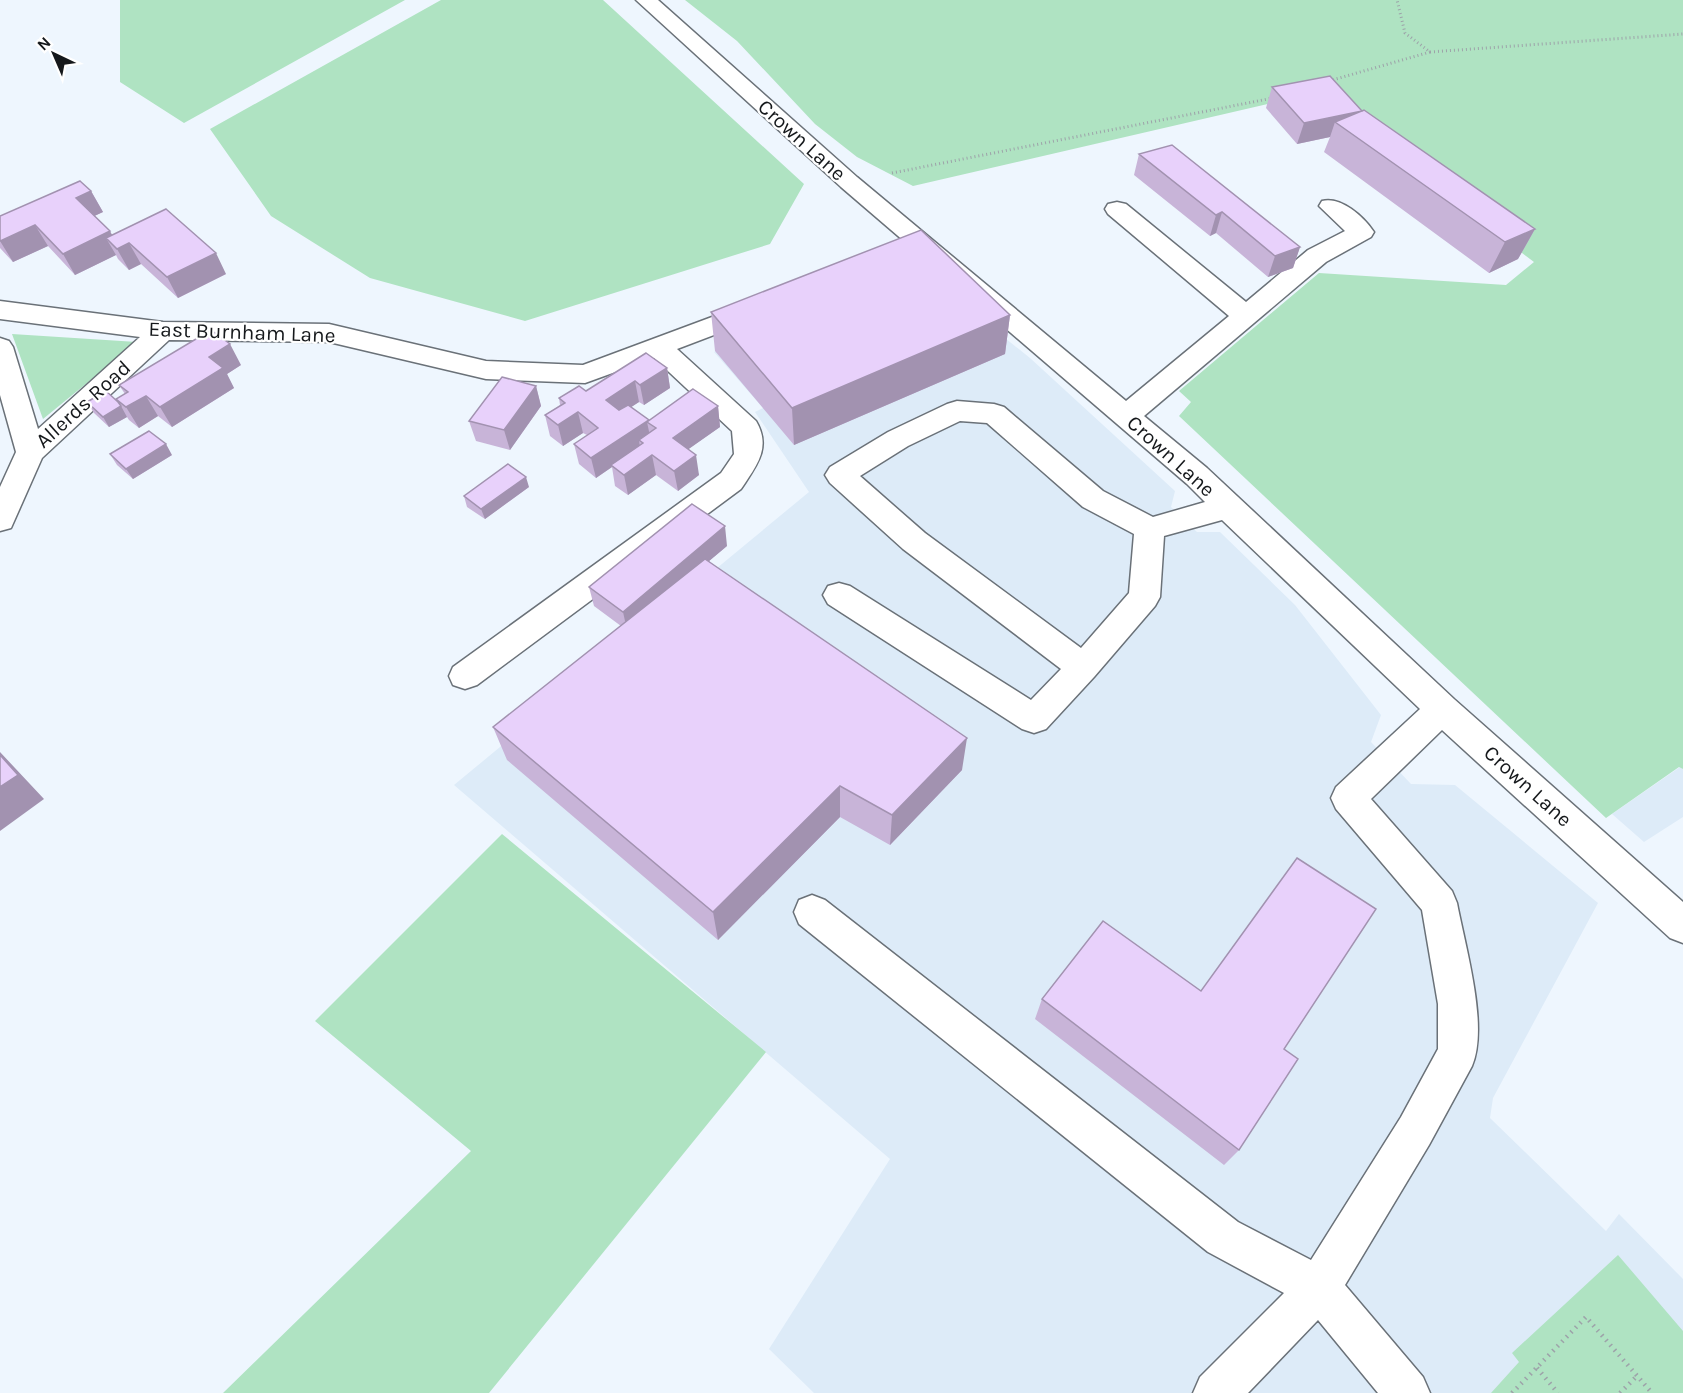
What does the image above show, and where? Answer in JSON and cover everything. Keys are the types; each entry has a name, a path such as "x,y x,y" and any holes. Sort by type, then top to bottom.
{"street":[{"name":"Crown Lane","path":"646,0 849,182 1197,476 1442,709 1681,921"},
{"path":"1126,416 1317,256 1362,232 1331,206"},
{"path":"1117,209 1245,316"},
{"path":"893,258 926,245"},
{"name":"East Burnham Lane","path":"0,310 163,331 329,333 486,370 585,374 773,304"},
{"name":"Allerds Road","path":"0,520 30,452 163,331"},
{"path":"465,676 731,481 748,455 746,428 657,346"},
{"name":"Allerds Road","path":"0,347 30,452"},
{"path":"1083,668 914,541 840,475 898,439 957,411 994,414 1093,499 1150,529 1227,507"},
{"path":"839,595 1034,719 1083,668 1144,597 1150,529"},
{"path":"1216,1393 1319,1288 1415,1131 1458,1052 1458,1004 1439,903 1348,798 1442,709"},
{"path":"812,912 1223,1237 1319,1288 1407,1393"}],"path":[{"path":"1397,0 1405,33 1430,52"},
{"path":"1321,84 1430,52 1683,34"},
{"path":"849,182 1255,103 1277,96"},
{"path":"1512,1393 1586,1317 1652,1393"},
{"path":"1537,1368 1558,1393"},
{"path":"1620,1393 1637,1376"}],"shaded area":[{"path":"919,269 1030,358 1175,491 1171,507 1197,532 1220,532 1295,605 1381,715 1371,742 1411,784 1455,785 1598,903 1493,1098 1490,1118 1606,1231 1619,1214 1683,1279 1683,1393 814,1393 769,1349 890,1159 454,785 809,492 755,412 763,408 714,352"},
{"path":"1680,767 1683,769 1683,817 1644,842 1612,814"}],"green space":[{"path":"120,0 405,0 184,123 120,82"},
{"path":"441,0 603,0 804,184 770,244 525,321 370,278 271,216 210,129"},
{"path":"685,0 1683,0 1683,769 1679,767 1606,818 1179,416 1191,402 1179,391 1319,273 1506,285 1534,262 1311,94 913,186 857,157 815,124 737,41"},
{"path":"12,334 137,342 43,419"},
{"path":"502,834 766,1052 489,1393 223,1393 471,1151 315,1021"},
{"path":"1618,1255 1683,1331 1683,1393 1491,1393 1519,1362 1512,1353"}],"building":[{"path":"1330,76 1362,111 1304,123 1272,87"},
{"path":"1364,110 1535,229 1505,242 1335,122"},
{"path":"1172,145 1300,247 1275,256 1222,212 1216,215 1139,154"},
{"path":"80,181 91,191 76,198 110,231 63,254 35,225 0,241 0,216"},
{"path":"166,209 216,253 167,277 129,243 117,249 106,238"},
{"path":"921,230 1010,315 792,408 711,312"},
{"path":"211,330 230,344 209,357 223,368 160,407 146,396 126,407 116,399 128,392 119,385"},
{"path":"646,353 667,368 640,385 635,381 606,400 619,410 628,405 649,420 591,458 574,444 598,428 578,412 558,425 545,415 565,403 559,398 579,386 586,391"},
{"path":"502,377 536,386 504,430 469,421"},
{"path":"693,389 718,406 673,438 696,455 674,471 652,455 624,475 611,465 643,443 639,440 656,428 647,422"},
{"path":"106,391 121,406 103,417 87,402"},
{"path":"149,431 166,444 126,469 110,454"},
{"path":"508,464 526,477 481,509 464,496"},
{"path":"692,504 725,526 623,612 589,587"},
{"path":"705,559 967,738 892,815 840,786 713,912 493,727"},
{"path":"0,755 18,775 0,787"},
{"path":"1297,858 1376,909 1284,1049 1298,1059 1239,1150 1042,999 1103,921 1201,991"}]}
